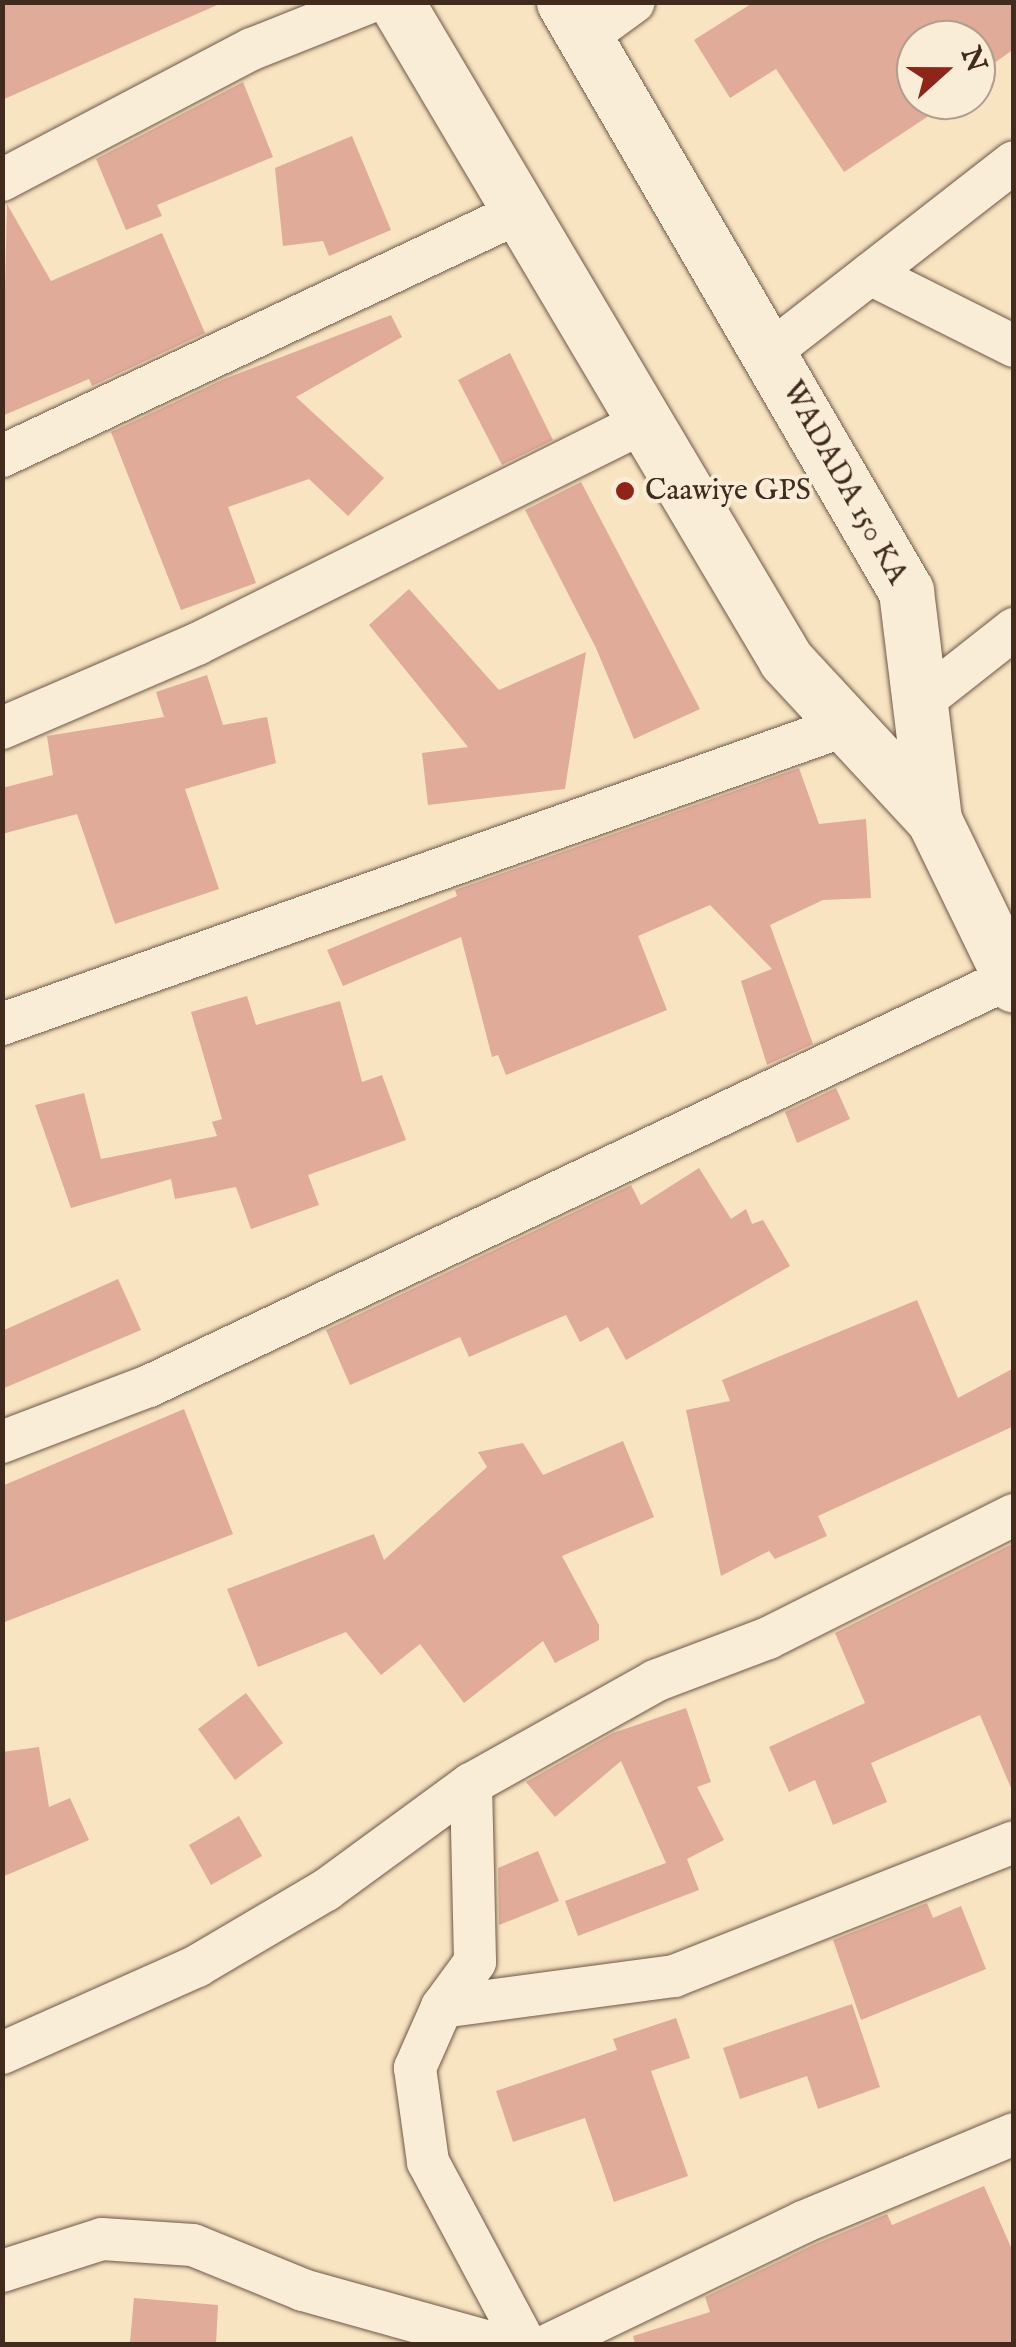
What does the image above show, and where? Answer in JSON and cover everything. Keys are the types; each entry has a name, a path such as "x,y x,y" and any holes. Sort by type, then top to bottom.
{"street":[{"path":"2,180 252,49 370,2"},
{"path":"2,1442 149,1386 1012,979 934,820 786,660 396,2"},
{"path":"575,20 634,2"},
{"name":"WADADA 150 KA","path":"575,20 906,591 934,820"},
{"path":"770,352 1014,162"},
{"path":"2,456 520,212"},
{"path":"870,274 1014,346"},
{"path":"2,728 198,644 644,422"},
{"path":"920,703 1014,630"},
{"path":"2,1024 847,725"},
{"path":"2,2053 197,1966 326,1890 471,1784 655,1681 768,1638 1014,1515"},
{"path":"471,1784 475,1962 442,2007 415,2068 428,2162 525,2344"},
{"path":"442,2007 674,1976 1014,1842"},
{"path":"550,2344 803,2222 1014,2134"},
{"path":"2,2270 102,2239 193,2246 303,2290 497,2344"}],"building":[{"path":"2,2 224,2 2,100"},
{"path":"754,2 1014,2 1014,49 996,62 996,20 896,20 896,120 922,120 844,172 776,69 730,98 694,40"},
{"path":"243,82 273,157 157,205 162,216 126,230 96,159"},
{"path":"352,136 391,230 329,256 323,241 283,246 275,168"},
{"path":"7,204 51,281 162,233 205,333 92,386 89,379 2,416"},
{"path":"391,315 402,337 296,397 384,478 348,516 309,479 228,507 256,583 181,610 111,432 224,379"},
{"path":"510,353 553,440 502,465 458,380"},
{"path":"581,482 700,709 634,739 596,648 525,510"},
{"path":"409,589 499,690 586,652 565,789 428,805 422,753 468,747 369,625"},
{"path":"207,675 223,725 267,717 276,763 185,789 219,889 115,924 77,814 2,834 2,788 53,775 47,736 164,717 156,692"},
{"path":"799,768 819,824 866,819 871,898 823,900 770,925 813,1044 767,1065 741,981 772,969 710,905 638,936 667,1010 506,1075 498,1055 492,1057 461,937 343,986 327,950 457,896 455,890"},
{"path":"247,996 256,1025 340,1001 362,1082 382,1075 406,1140 308,1175 319,1205 251,1229 236,1187 175,1199 171,1179 71,1208 35,1105 84,1093 101,1159 217,1136 212,1122 222,1119 191,1012"},
{"path":"836,1088 850,1119 797,1143 785,1112"},
{"path":"699,1168 731,1219 746,1209 752,1224 763,1220 790,1266 626,1360 608,1327 580,1342 566,1315 469,1357 460,1337 350,1385 326,1330 631,1185 641,1205"},
{"path":"118,1279 141,1330 2,1389 2,1331"},
{"path":"917,1300 958,1398 1014,1368 1014,1426 818,1516 827,1536 775,1559 769,1551 721,1576 686,1410 730,1401 722,1380"},
{"path":"184,1409 233,1534 2,1623 2,1486"},
{"path":"623,1441 654,1517 562,1556 599,1625 599,1640 555,1663 543,1641 464,1703 420,1644 381,1675 346,1632 258,1667 227,1589 374,1534 384,1560 487,1467 478,1452 523,1443 543,1475"},
{"path":"1014,1543 1014,1795 980,1715 871,1763 887,1802 833,1825 815,1780 789,1792 769,1747 865,1703 835,1633"},
{"path":"246,1693 283,1743 235,1780 198,1729"},
{"path":"686,1708 711,1782 697,1787 724,1840 687,1859 699,1890 578,1936 565,1901 666,1863 621,1761 555,1817 526,1782 613,1733"},
{"path":"39,1747 49,1807 70,1798 89,1840 2,1877 2,1752"},
{"path":"239,1816 262,1856 211,1885 189,1845"},
{"path":"538,1851 559,1901 499,1925 498,1868"},
{"path":"927,1903 933,1918 961,1906 986,1969 861,2020 833,1940"},
{"path":"852,2004 880,2087 818,2109 807,2076 740,2099 723,2048"},
{"path":"676,2018 690,2058 651,2071 688,2176 614,2202 585,2118 513,2142 496,2091 617,2050 613,2039"},
{"path":"984,2186 1014,2254 1014,2344 635,2344 633,2336 710,2312 705,2297 813,2245 887,2214 892,2225"},
{"path":"134,2298 218,2305 216,2344 130,2342"}],"place":[{"name":"Caawiye GPS","path":"625,491"}]}
